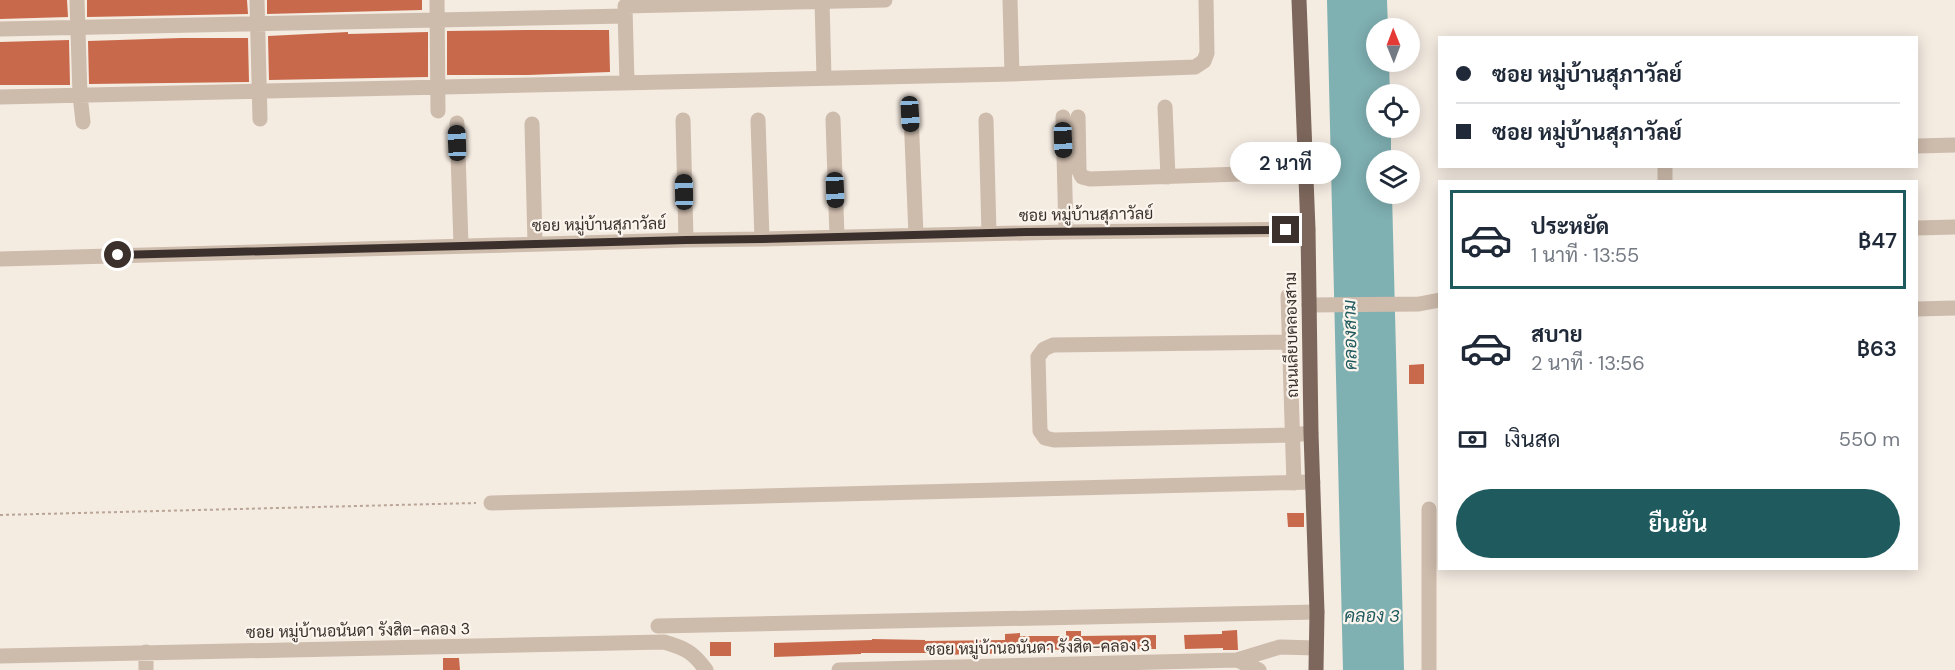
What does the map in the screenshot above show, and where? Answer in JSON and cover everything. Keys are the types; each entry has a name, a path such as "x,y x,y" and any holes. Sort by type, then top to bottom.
{"main road":[{"name":"ถนนเลียบคลองสาม","path":"1299,0 1308,229 1317,612 1316,670"}],"street":[{"path":"77,0 76,28 83,122"},
{"path":"258,0 260,119"},
{"path":"437,0 438,111"},
{"path":"0,29 437,20 625,7 885,0"},
{"path":"1010,0 1012,74"},
{"path":"0,97 1012,74 1195,67 1203,61 1207,53 1206,0"},
{"path":"822,1 824,78"},
{"path":"625,7 627,83"},
{"path":"1165,107 1168,177"},
{"path":"910,114 916,235"},
{"path":"1066,232 1070,117 1079,171 1082,177 1090,179 1305,172"},
{"path":"833,119 837,237"},
{"path":"683,120 686,240"},
{"path":"758,120 762,239"},
{"path":"986,120 989,233"},
{"path":"457,123 461,245"},
{"path":"532,124 535,243"},
{"path":"1918,146 1955,145"},
{"path":"1918,228 1955,227"},
{"name":"ซอย หมู่บ้านสุภาวัลย์","path":"0,259 535,243 1308,229"},
{"path":"1288,296 1294,483"},
{"path":"1309,305 1419,304 1438,300"},
{"path":"1918,309 1955,308"},
{"path":"1289,342 1053,345 1044,349 1038,357 1040,430 1045,438 1054,440 1311,433"},
{"path":"491,503 1313,482"},
{"path":"1429,509 1429,670"},
{"path":"658,626 1317,612"},
{"name":"ซอย หมู่บ้านอนันดา รังสิต-คลอง 3","path":"0,656 664,642 683,647 697,657 706,670"},
{"name":"ซอย หมู่บ้านอนันดา รังสิต-คลอง 3","path":"839,670 1167,666 1238,660 1281,647 1316,648"},
{"path":"146,652 146,670"},
{"name":"ซอย หมู่บ้านอนันดา รังสิต-คลอง 3","path":"1238,660 1259,670"}],"path":[{"path":"0,515 491,503"}],"water":[{"name":"คลอง 3","path":"1327,0 1387,0 1388,18 1366,18 1366,72 1389,72 1390,84 1366,84 1366,138 1391,138 1391,150 1366,150 1366,204 1392,204 1404,670 1343,670"}],"building":[{"path":"0,0 67,0 68,17 0,19"},
{"path":"87,0 247,0 248,14 87,17"},
{"path":"267,0 422,0 422,10 267,14"},
{"path":"609,30 610,72 447,75 447,31"},
{"path":"348,32 348,34 428,32 428,77 269,80 268,36"},
{"path":"248,38 249,82 89,84 88,41"},
{"path":"69,40 70,85 0,85 0,42"},
{"path":"1424,364 1424,384 1409,384 1409,365"},
{"path":"1287,513 1304,513 1304,527 1288,527"},
{"path":"1237,630 1238,650 1185,649 1184,635 1222,634 1222,631"},
{"path":"1066,631 1081,631 1081,636 1156,635 1156,649 1020,650 1020,653 941,655 941,653 861,653 774,657 774,643 872,639 1005,640 1005,634 1066,636"},
{"path":"710,642 731,642 731,656 710,656"},
{"path":"443,658 459,658 460,670 443,670"}],"route":[{"path":"118,255 1027,232 1286,230"}],"water label":[{"name":"คลองสาม","path":"1350,335"}]}
